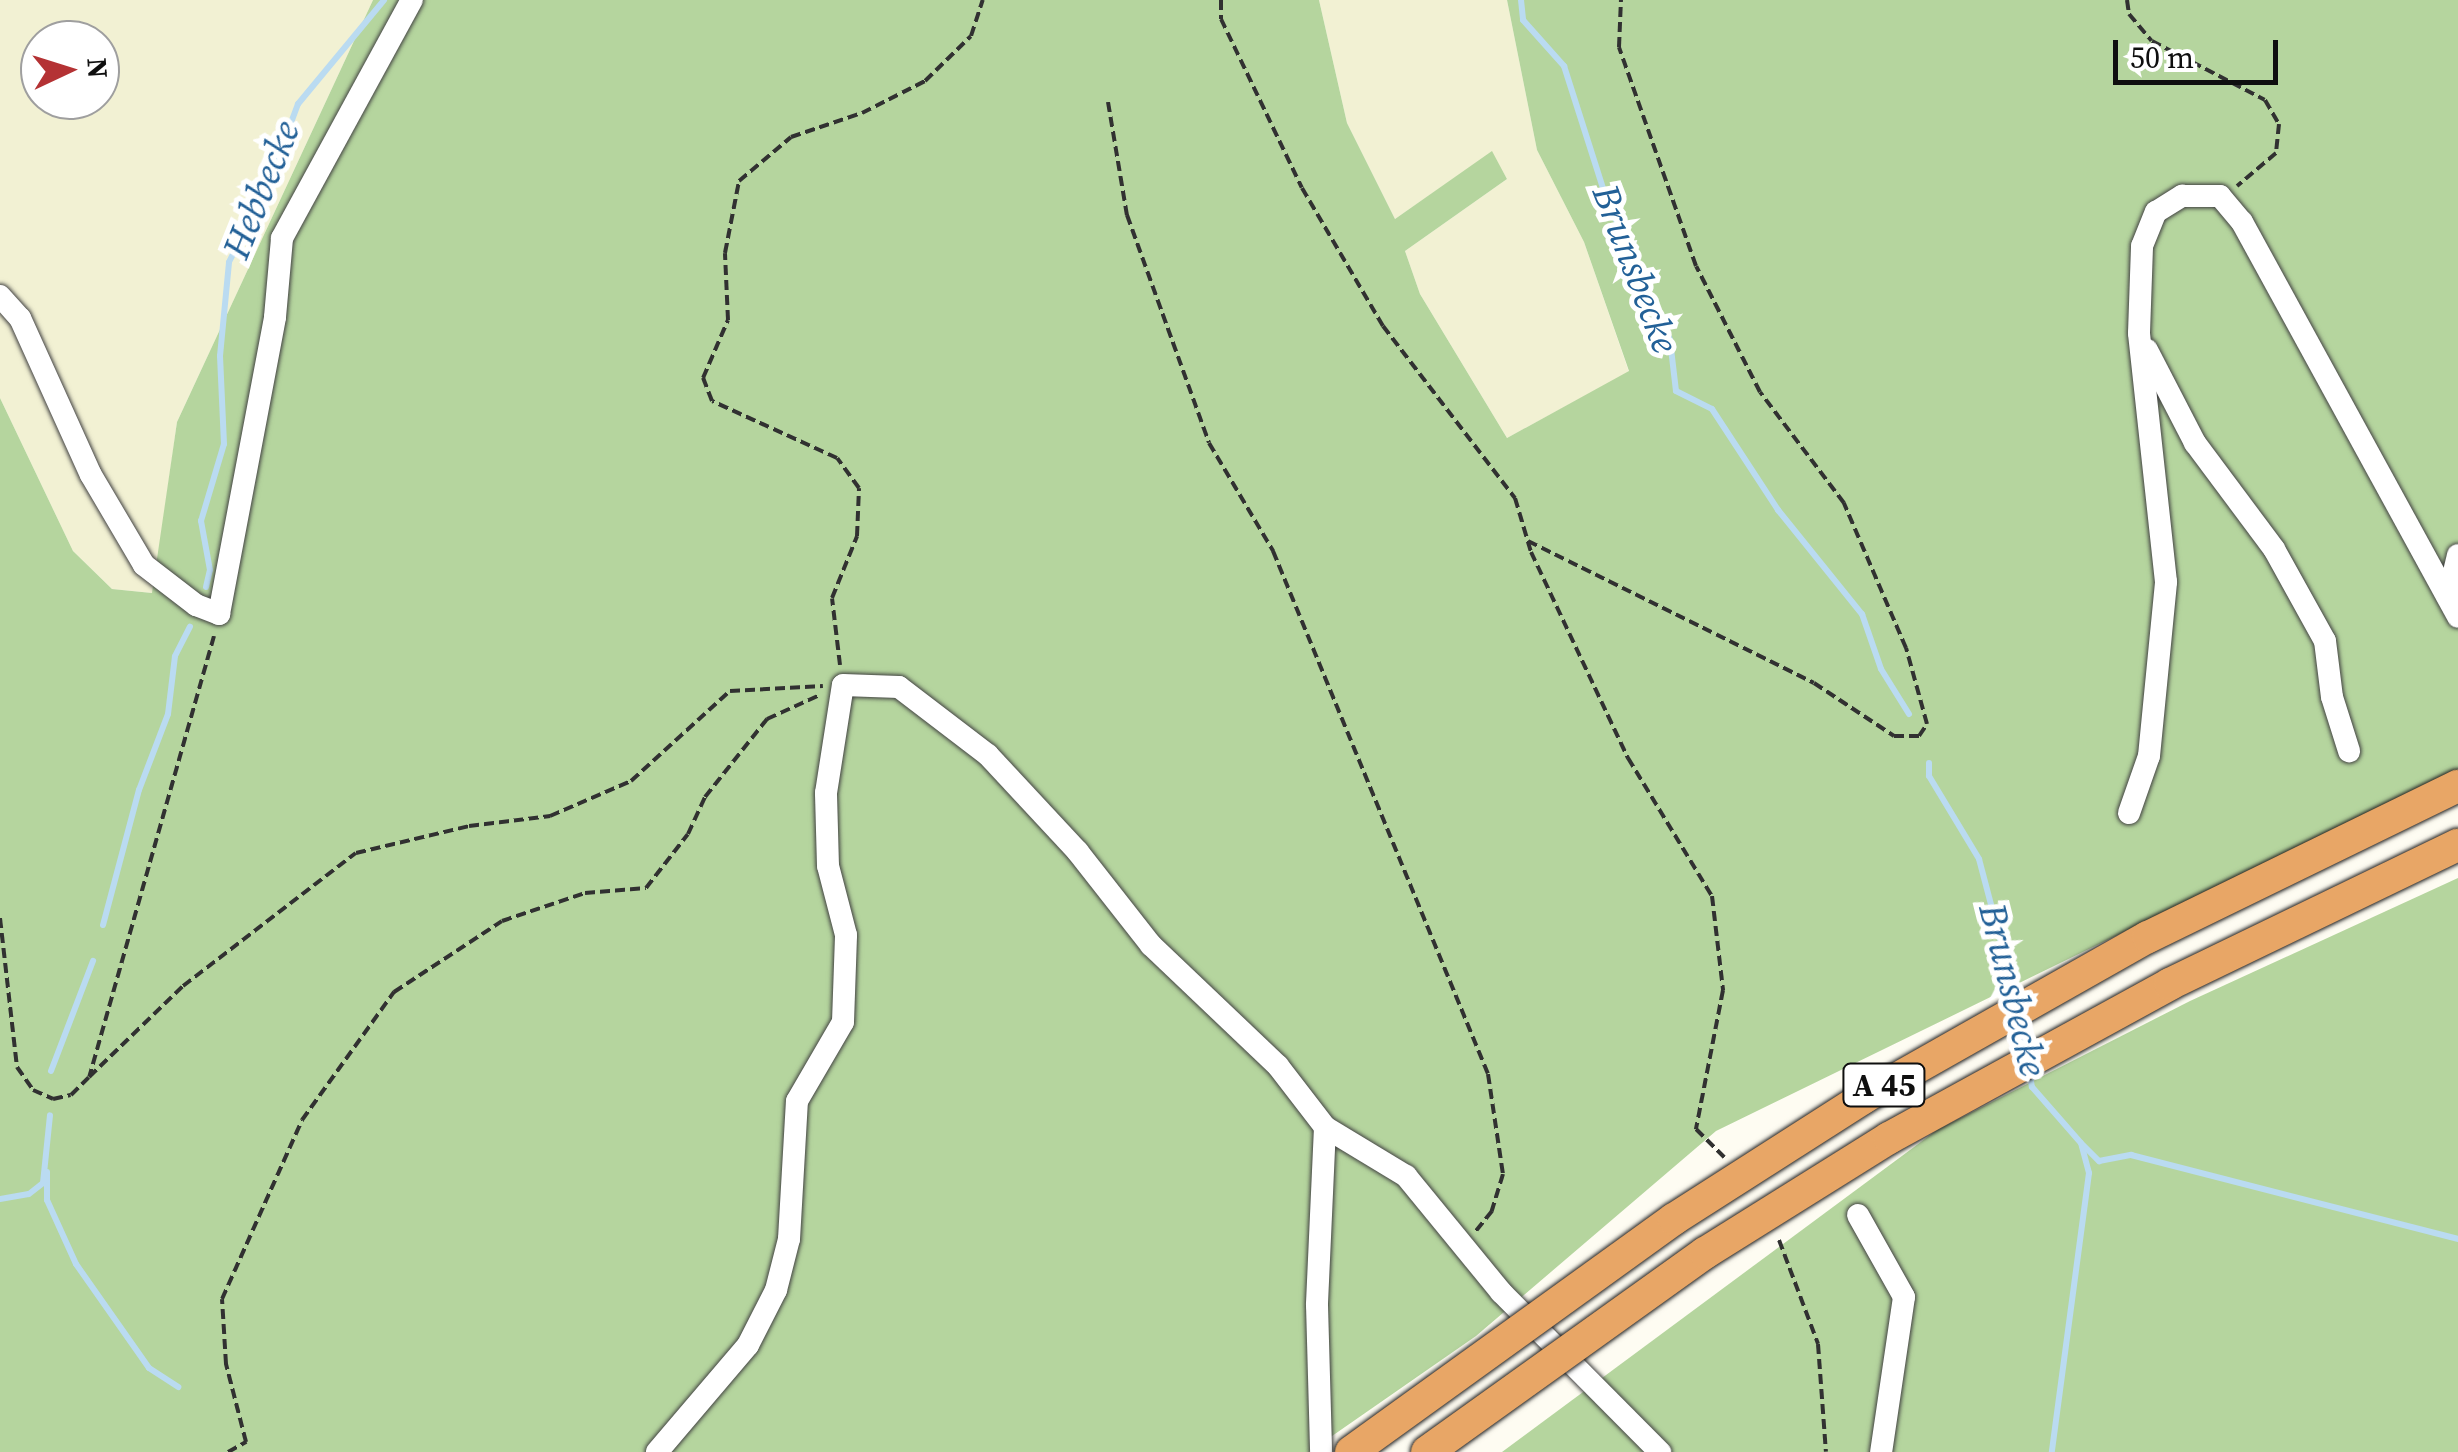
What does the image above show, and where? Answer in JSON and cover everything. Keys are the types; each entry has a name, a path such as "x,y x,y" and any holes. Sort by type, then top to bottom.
{"highway":[{"name":"A 45","path":"1351,1452 1674,1219 1863,1098 2182,919 2458,786"},
{"name":"A 45","path":"1427,1452 1704,1254 1889,1138 2170,984 2458,845"}],"street":[{"path":"0,296 20,318 91,474 144,566 196,606 219,614 272,336 282,238 412,0"},
{"path":"2129,813 2150,756 2166,582 2139,333 2142,246 2156,212 2182,196 2220,196 2242,222 2453,607"},
{"path":"2139,333 2195,443 2274,549 2325,641 2332,697 2348,750"},
{"path":"2453,607 2458,555"},
{"path":"657,1452 748,1345 776,1290 789,1240 798,1102 843,1022 846,935 828,866 826,793 843,685 899,687 988,755 1078,852 1151,946 1278,1066 1325,1126 1406,1176 1463,1246 1660,1452"},
{"path":"1322,1452 1318,1304 1325,1126"},
{"path":"1858,1215 1904,1297 1881,1452"}],"path":[{"path":"843,685 832,598 857,536 858,488 836,458 712,400 704,378 728,320 725,253 739,181 791,137 862,113 925,81 971,36 983,0"},
{"path":"1222,0 1221,19 1302,188 1382,326 1515,498 1528,541 1628,758 1712,896 1723,990 1696,1128 1737,1171"},
{"path":"1528,541 1814,684 1894,736 1919,736 1926,724 1906,648 1844,504 1760,392 1696,266 1619,47 1621,0"},
{"path":"2126,0 2129,14 2152,41 2266,100 2279,124 2276,153 2220,196"},
{"path":"1108,102 1127,215 1209,443 1296,604 1488,1074 1504,1174 1492,1212 1463,1246"},
{"path":"88,1077 219,614"},
{"path":"0,918 18,1066 33,1090 53,1098 72,1095 183,986 356,853 470,826 550,816 631,781 730,691 843,685"},
{"path":"228,1452 246,1442 226,1364 222,1299 302,1120 394,992 502,921 585,893 646,888 688,834 705,797 768,720 843,685"},
{"path":"1777,1234 1818,1344 1826,1452"}],"green space":[{"path":"0,0 373,0 177,422 153,593 112,589 73,551 0,398"},
{"path":"373,0 1319,0 1347,123 1395,219 1492,151 1507,179 1405,251 1420,294 1507,438 1629,371 1584,242 1537,150 1507,0 2458,0 2458,769 1716,1131 1476,1336 1309,1452 0,1452 0,398 73,551 112,589 152,593 177,422"},
{"path":"1319,0 1507,0 1537,150 1584,242 1629,372 1507,438 1420,294 1405,251 1507,179 1492,152 1395,219 1347,123"},
{"path":"2458,878 2458,1452 1502,1452 1937,1130 2190,1001"}],"waterway":[{"name":"Hebbecke","path":"206,587 210,570 201,521 224,444 220,356 229,262 266,190 298,104 384,0"},
{"name":"Brunsbecke","path":"1521,0 1523,20 1564,66 1606,198 1670,340 1676,391 1712,409 1778,510 1862,614 1881,669 1909,714"},
{"name":"Hebbecke","path":"103,925 139,790 168,714 175,656 190,627"},
{"name":"Brunsbecke","path":"1929,763 1929,776 1979,859 2016,999"},
{"name":"Hebbecke","path":"51,1071 93,961"},
{"name":"Brunsbecke","path":"2020,1021 2026,1053"},
{"name":"Brunsbecke","path":"2030,1075 2032,1087 2081,1143 2089,1173 2052,1452"},
{"name":"Hebbecke","path":"0,1199 29,1194 43,1183 50,1115"},
{"path":"2083,1145 2099,1161 2131,1155 2458,1239"},
{"path":"47,1172 47,1200 76,1264 149,1368 178,1387"}]}
